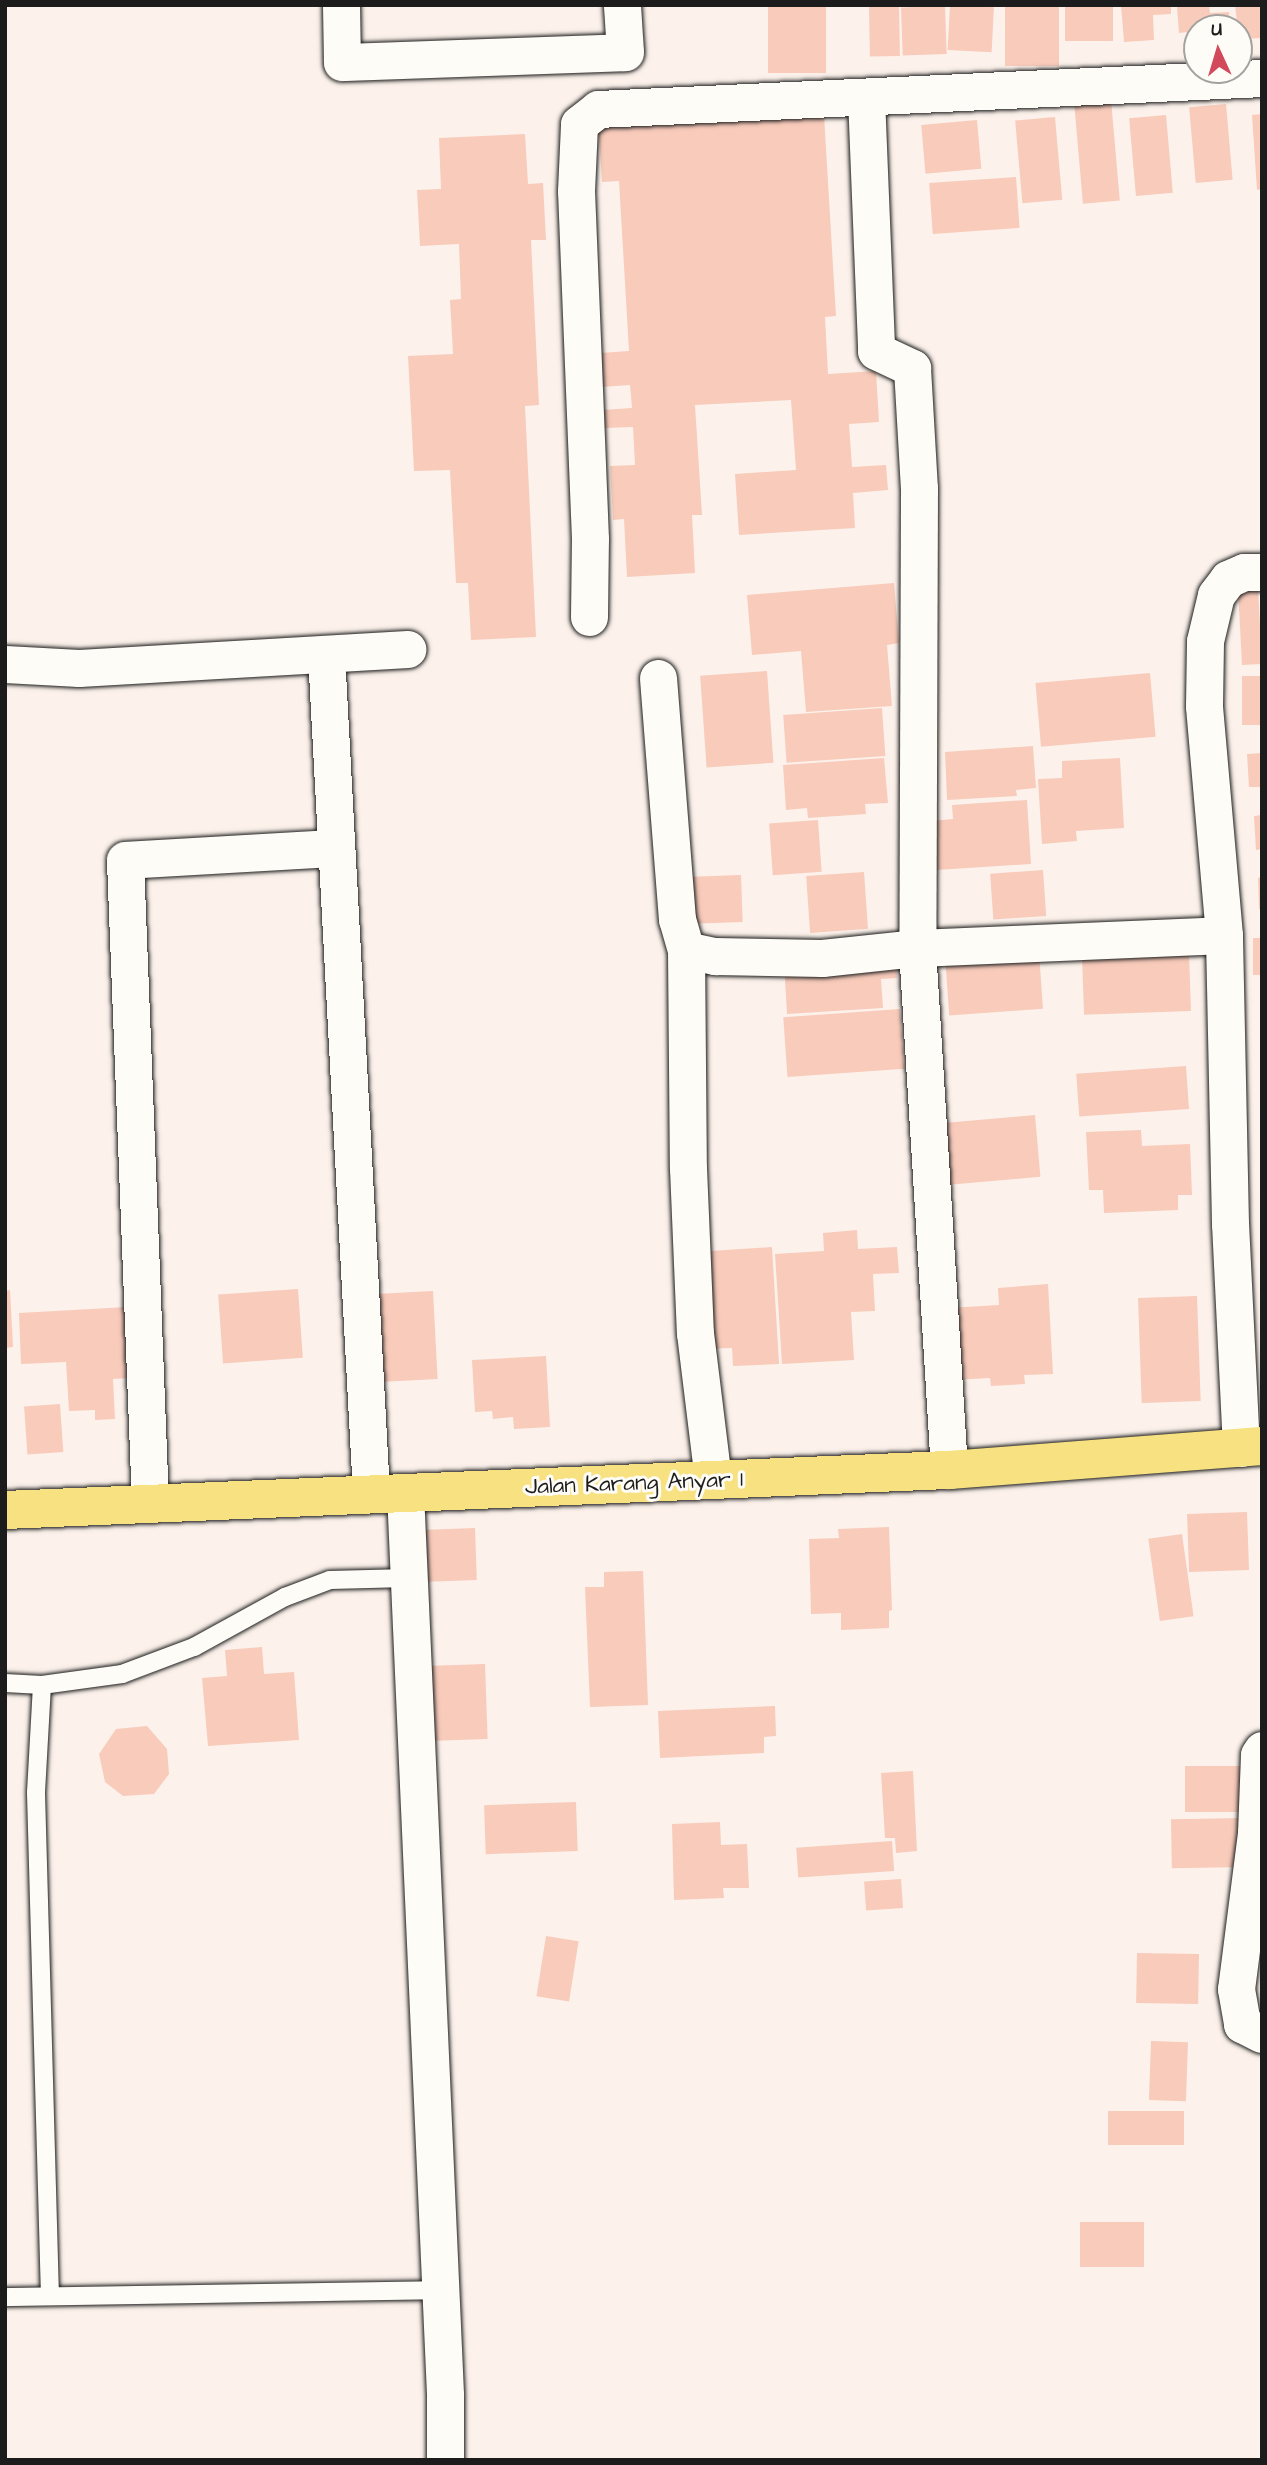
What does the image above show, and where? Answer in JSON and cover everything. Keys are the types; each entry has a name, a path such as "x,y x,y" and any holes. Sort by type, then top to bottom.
{"main road":[{"name":"Jalan Karang Anyar 1","path":"5,1510 949,1470 1251,1447"}],"street":[{"path":"341,5 342,62 625,52 622,5"},
{"path":"589,617 590,550 576,191 579,124 598,109 620,106 1262,78"},
{"path":"866,97 876,351 912,368 913,381 919,488 917,948 949,1470"},
{"path":"1251,1447 1230,1224 1224,935 1204,706 1205,640 1216,594 1228,579 1244,572 1262,572"},
{"path":"5,664 79,668 407,649"},
{"path":"326,654 336,848 388,1493 408,1578 440,2290 445,2460"},
{"path":"658,678 677,919 686,950 688,1168 695,1333 713,1479"},
{"path":"150,1503 125,860 336,848"},
{"path":"686,950 715,956 822,958 917,948 1224,935"},
{"path":"1262,1750 1259,1755 1256,1833 1236,1989 1242,2024 1262,2034"}],"lane":[{"path":"5,1683 42,1685 122,1674 194,1647 285,1597 330,1580 408,1578"},
{"path":"42,1685 36,1793 50,2296"},
{"path":"5,2297 440,2290"}],"building":[{"path":"768,5 826,5 826,73 768,73"},
{"path":"899,5 900,56 870,57 869,6"},
{"path":"950,5 994,7 992,52 948,50"},
{"path":"1005,5 1059,5 1059,66 1005,66"},
{"path":"1065,5 1113,5 1113,41 1065,41"},
{"path":"1121,5 1171,5 1171,14 1153,15 1154,40 1124,42"},
{"path":"1209,5 1210,13 1229,14 1183,14 1183,33 1179,33 1177,7"},
{"path":"1235,5 1262,5 1262,38 1253,38 1253,14 1236,14"},
{"path":"945,6 947,54 903,56 901,8"},
{"path":"1111,100 1120,201 1083,204 1074,103"},
{"path":"1226,104 1233,180 1196,183 1189,107"},
{"path":"1262,114 1262,189 1257,190 1252,115"},
{"path":"824,115 836,316 825,317 828,374 876,371 879,422 849,424 852,467 886,465 888,490 853,493 855,528 739,535 735,474 796,470 791,400 695,405 702,515 692,515 695,573 627,577 624,519 613,520 610,466 635,465 633,427 604,428 602,410 632,408 630,385 602,387 600,353 629,351 619,181 602,182 598,119"},
{"path":"1166,115 1173,193 1136,196 1129,118"},
{"path":"1055,117 1062,200 1022,203 1015,120"},
{"path":"977,120 981,169 925,174 921,125"},
{"path":"525,134 528,184 543,183 546,240 531,240 539,405 525,406 536,637 471,640 468,583 456,583 450,470 414,471 408,356 453,354 450,300 461,299 459,244 420,246 417,190 441,189 439,138"},
{"path":"1016,177 1020,228 933,234 929,183"},
{"path":"894,583 899,643 887,645 892,706 806,712 801,651 752,655 747,595"},
{"path":"1258,588 1262,664 1242,665 1238,589"},
{"path":"767,671 773,763 707,767 700,676"},
{"path":"1150,673 1156,737 1041,747 1035,683"},
{"path":"1242,676 1262,676 1262,725 1242,725"},
{"path":"882,708 885,756 787,763 783,715"},
{"path":"1033,746 1036,788 1016,790 1017,796 947,800 945,752"},
{"path":"1262,753 1262,787 1249,787 1247,754"},
{"path":"884,758 888,803 865,804 866,814 808,818 807,808 786,810 783,765"},
{"path":"1120,758 1124,828 1076,831 1077,841 1042,844 1038,779 1062,778 1062,761"},
{"path":"1027,800 1031,864 921,871 919,822 953,819 952,805"},
{"path":"1262,815 1262,849 1256,850 1254,816"},
{"path":"818,820 822,872 773,875 769,823"},
{"path":"1043,870 1046,916 993,920 990,874"},
{"path":"864,872 868,929 810,933 806,876"},
{"path":"741,875 743,922 687,924 685,877"},
{"path":"1262,877 1262,909 1259,909 1258,878"},
{"path":"1253,938 1262,938 1262,975 1253,975"},
{"path":"1039,952 1043,1009 949,1015 945,959"},
{"path":"1189,954 1191,1011 1084,1015 1082,958"},
{"path":"896,956 897,978 881,979 883,1008 787,1014 784,962"},
{"path":"900,1009 904,1069 787,1077 783,1017"},
{"path":"1186,1066 1189,1109 1079,1117 1076,1074"},
{"path":"1035,1115 1040,1177 944,1185 938,1123"},
{"path":"1141,1130 1142,1146 1190,1144 1192,1195 1178,1195 1178,1210 1104,1213 1103,1190 1089,1190 1086,1132"},
{"path":"857,1230 858,1249 897,1247 899,1273 873,1274 875,1311 851,1312 854,1360 782,1364 775,1254 824,1251 823,1233"},
{"path":"772,1247 779,1364 733,1366 732,1348 701,1349 695,1252"},
{"path":"1048,1284 1053,1374 1024,1375 1025,1384 991,1386 990,1378 953,1380 949,1308 999,1305 998,1288"},
{"path":"298,1289 303,1358 223,1363 218,1295"},
{"path":"10,1290 13,1347 5,1348 5,1291"},
{"path":"433,1291 438,1379 380,1382 375,1294"},
{"path":"1197,1296 1201,1401 1142,1403 1138,1298"},
{"path":"127,1307 131,1378 113,1379 115,1419 95,1420 95,1410 69,1411 66,1362 21,1364 19,1313"},
{"path":"546,1356 550,1427 514,1429 513,1417 493,1419 492,1411 475,1412 472,1360"},
{"path":"60,1404 63,1452 27,1454 24,1407"},
{"path":"1247,1512 1249,1570 1189,1572 1187,1514"},
{"path":"889,1527 892,1610 889,1611 889,1628 841,1630 841,1613 811,1614 809,1539 839,1538 838,1529"},
{"path":"475,1528 477,1580 422,1582 420,1530"},
{"path":"1182,1534 1194,1616 1160,1621 1148,1539"},
{"path":"643,1571 648,1705 590,1707 585,1587 604,1587 604,1572"},
{"path":"262,1647 264,1674 294,1672 299,1740 208,1746 202,1678 227,1676 225,1650"},
{"path":"485,1664 488,1739 429,1741 426,1666"},
{"path":"775,1706 776,1736 764,1737 764,1753 660,1758 658,1711"},
{"path":"147,1726 167,1749 169,1774 154,1794 123,1796 105,1782 99,1754 116,1729"},
{"path":"1185,1766 1252,1766 1252,1812 1185,1812"},
{"path":"913,1771 917,1851 896,1853 895,1838 885,1838 881,1773"},
{"path":"576,1802 578,1851 486,1854 484,1805"},
{"path":"1245,1818 1246,1867 1172,1868 1171,1819"},
{"path":"720,1822 721,1845 747,1844 749,1888 723,1888 724,1898 674,1900 672,1824"},
{"path":"892,1841 894,1871 798,1878 796,1848"},
{"path":"901,1879 903,1908 866,1911 864,1882"},
{"path":"546,1936 579,1941 569,2001 536,1996"},
{"path":"1137,1953 1199,1954 1198,2004 1136,2003"},
{"path":"1151,2041 1188,2042 1186,2101 1149,2100"},
{"path":"1108,2111 1184,2111 1184,2145 1108,2145"},
{"path":"1080,2222 1144,2222 1144,2267 1080,2267"}]}
